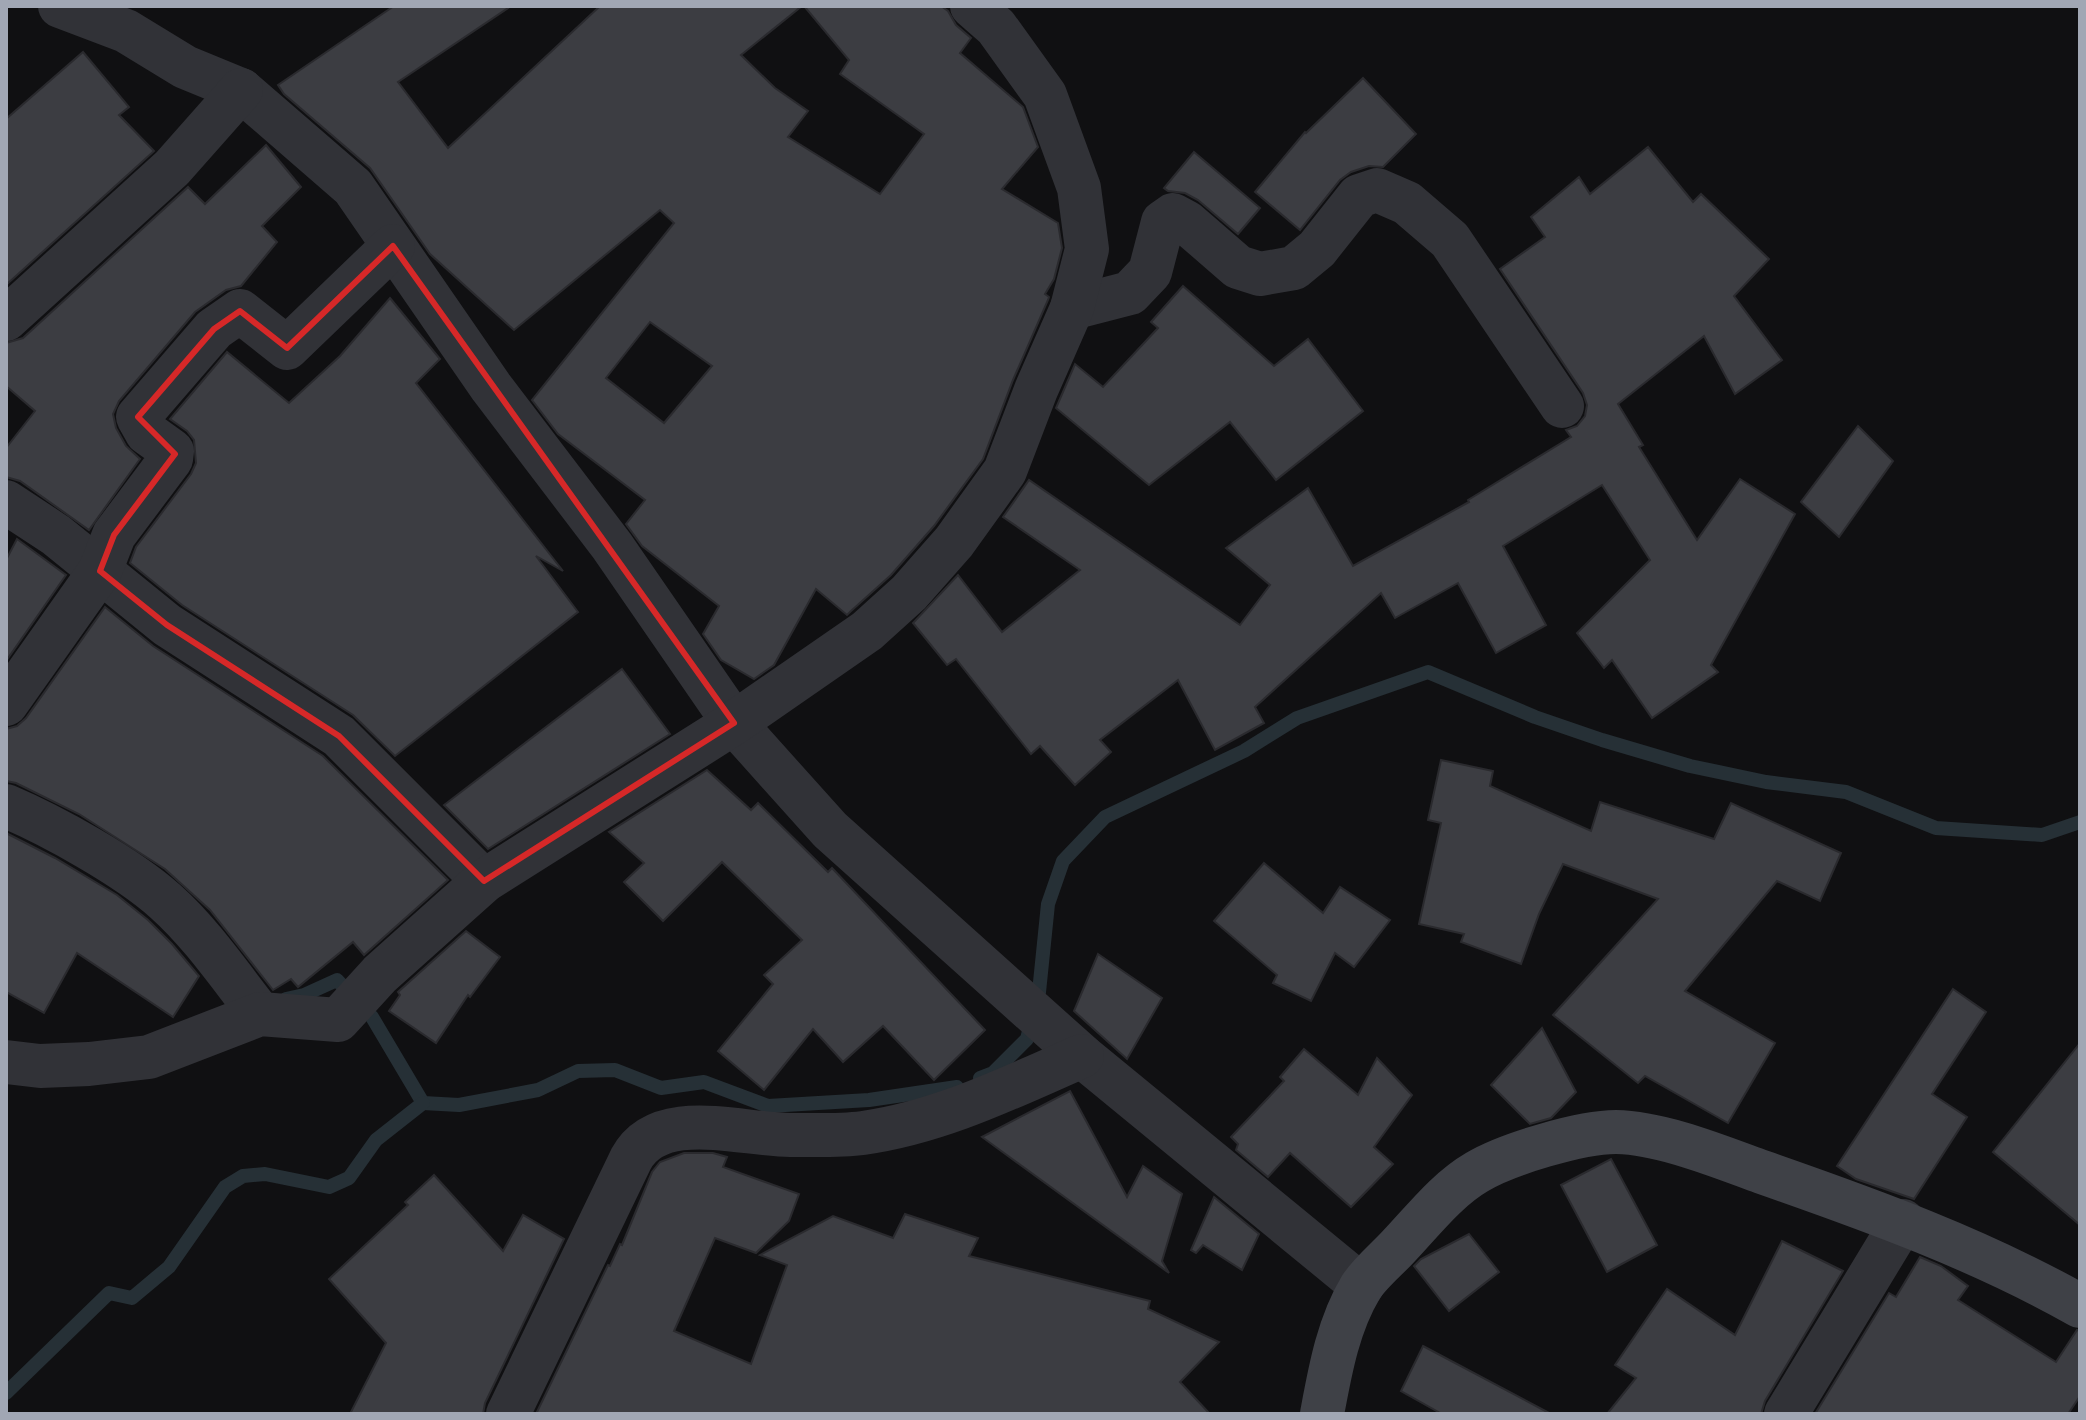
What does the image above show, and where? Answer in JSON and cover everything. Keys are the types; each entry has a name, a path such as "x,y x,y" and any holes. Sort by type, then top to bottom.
{"street":[{"path":"60,6 126,31 185,67 241,90 353,187 491,387 612,546 734,723 830,830 1082,1056 1362,1286"},
{"path":"6,1062 40,1066 149,1057 260,1014 338,1020 380,974 484,881 734,723 867,631 909,593 954,542 1005,471 1072,308 1087,249 1079,188 1045,95 996,27 972,6"},
{"path":"6,319 172,168 241,90"},
{"path":"1072,308 1130,293 1150,272 1163,222 1173,215 1186,222 1238,267 1260,274 1294,268 1317,249 1359,196 1377,190 1407,203 1450,240 1562,406"},
{"path":"6,704 100,571 114,535 171,459 172,451 147,433 138,417 214,329 240,311 287,348 393,246"},
{"path":"6,502 56,535 167,625 339,736 484,881"},
{"path":"6,806 114,865 164,900 203,942 260,1014"},
{"path":"508,1414 631,1159 654,1134 684,1127 786,1135 861,1133 922,1121 976,1103 1082,1056"},
{"path":"1322,1414 1338,1340 1362,1286 1443,1199 1477,1172 1515,1156 1615,1132 1652,1137 1695,1150 1903,1221 2080,1306"},
{"path":"1786,1414 1903,1221"}],"highlighted area":[{"path":"393,246 734,723 484,881 339,736 167,625 100,571 114,535 175,454 138,417 214,329 240,311 287,348"}],"building":[{"path":"394,6 511,6 398,82 448,148 600,6 802,6 741,55 775,88 808,111 788,137 880,194 924,134 840,74 849,60 804,6 941,6 971,38 960,53 1023,107 1038,147 1002,189 1058,223 1062,248 1054,279 1045,294 1048,300 983,459 934,526 891,575 847,615 816,589 774,665 754,679 721,660 703,634 719,606 642,546 626,524 645,500 558,434 532,400 674,223 660,210 514,330 430,254 370,168 284,94 278,85","holes":["650,322 712,366 664,423 606,378"]},
{"path":"83,52 129,107 119,115 154,151 6,285 6,119"},
{"path":"1363,78 1416,134 1383,167 1369,166 1351,172 1340,180 1300,230 1255,192 1305,132"},
{"path":"266,145 301,187 262,226 277,242 241,286 226,290 195,312 119,401 113,414 116,428 126,446 140,459 89,530 20,481 6,477 6,448 35,411 6,386 6,343 23,338 188,187 205,204"},
{"path":"1648,147 1693,202 1701,194 1769,259 1734,296 1782,360 1735,394 1704,336 1618,404 1643,445 1639,447 1697,540 1740,479 1795,514 1711,665 1718,672 1652,718 1612,660 1604,668 1577,633 1650,560 1602,485 1503,546 1546,625 1496,653 1458,583 1395,618 1381,593 1255,707 1264,723 1215,750 1178,680 1100,740 1111,752 1075,785 1040,746 1031,754 956,659 947,665 913,623 958,575 1002,632 1080,570 1003,517 1029,480 1240,625 1270,585 1226,548 1308,488 1353,566 1469,502 1571,437 1566,430 1577,426 1585,416 1587,405 1583,393 1500,269 1545,237 1531,217 1579,177 1590,194"},
{"path":"1194,152 1260,208 1238,234 1198,200 1164,188"},
{"path":"1183,286 1274,366 1308,339 1363,411 1276,480 1230,422 1149,485 1056,408 1075,364 1103,387 1158,328 1151,322"},
{"path":"390,298 440,359 416,383 563,571 536,556 578,612 395,756 353,715 182,605 130,563 136,547 196,463 194,440 170,419 227,352 289,403 340,356"},
{"path":"1858,426 1893,461 1839,537 1801,502"},
{"path":"17,539 66,575 6,661 6,560"},
{"path":"105,607 153,646 323,756 448,880 364,955 353,942 298,987 291,979 273,990 210,910 165,869 79,814 6,781 6,729 17,726 26,718"},
{"path":"622,669 670,734 488,849 444,805"},
{"path":"1441,760 1493,771 1490,786 1591,831 1600,802 1714,839 1731,803 1841,853 1820,901 1777,881 1685,991 1775,1043 1728,1123 1645,1076 1638,1083 1553,1015 1658,899 1563,864 1539,914 1521,964 1461,942 1464,934 1419,924 1441,823 1428,820"},
{"path":"707,770 751,810 758,803 828,872 832,868 985,1030 934,1080 883,1026 843,1062 813,1029 764,1090 718,1051 773,984 764,975 802,940 722,862 663,921 624,882 644,863 609,832"},
{"path":"6,833 117,895 172,944 199,976 173,1017 77,953 44,1013 6,992"},
{"path":"1264,863 1323,913 1340,887 1390,920 1354,967 1335,953 1311,1001 1273,983 1277,975 1214,921"},
{"path":"466,931 500,957 470,997 468,995 436,1043 389,1011 400,995 398,992"},
{"path":"1098,954 1162,998 1127,1059 1074,1011"},
{"path":"1953,989 1986,1012 1932,1094 1967,1117 1914,1199 1856,1179 1837,1166"},
{"path":"1542,1028 1576,1092 1551,1118 1530,1124 1491,1085"},
{"path":"2080,1043 2080,1225 1993,1152"},
{"path":"1304,1049 1358,1095 1377,1058 1412,1095 1374,1147 1393,1164 1351,1207 1290,1153 1268,1177 1236,1150 1238,1144 1231,1137 1284,1081 1280,1077"},
{"path":"1070,1091 1127,1197 1143,1166 1182,1194 1162,1261 1169,1273 982,1137"},
{"path":"684,1153 713,1153 727,1157 723,1167 799,1194 789,1221 756,1253 715,1238 674,1331 751,1364 787,1265 760,1255 833,1216 893,1238 905,1214 978,1238 969,1256 1150,1301 1148,1309 1219,1342 1180,1382 1210,1414 536,1414 608,1265 622,1245 652,1172 660,1162"},
{"path":"1611,1159 1657,1245 1607,1272 1561,1185"},
{"path":"434,1175 503,1251 523,1215 564,1239 485,1403 483,1414 350,1414 386,1343 329,1279 408,1205 405,1202"},
{"path":"1214,1197 1259,1234 1242,1270 1203,1245 1196,1253 1191,1250"},
{"path":"1469,1234 1499,1272 1449,1311 1414,1266 1421,1259"},
{"path":"1782,1241 1843,1271 1765,1401 1761,1414 1607,1414 1636,1378 1615,1365 1667,1289 1735,1335"},
{"path":"1920,1257 1941,1266 1968,1286 1958,1300 2056,1362 2077,1330 2080,1331 2080,1396 2068,1414 1815,1414 1889,1293 1896,1297"},
{"path":"1423,1346 1551,1414 1442,1414 1401,1391"}],"waterway":[{"path":"980,1078 993,1073 1027,1039 1039,992 1048,904 1063,861 1105,817 1244,751 1297,718 1428,672 1535,717 1602,740 1690,766 1766,782 1846,792 1936,828 2042,835 2080,822"},
{"path":"286,999 304,995 337,980 372,1017 423,1103 459,1105 538,1090 578,1071 615,1070 661,1088 704,1082 768,1106 869,1100 957,1087"},
{"path":"6,1393 109,1293 132,1298 169,1267 225,1187 243,1176 265,1174 329,1187 349,1178 376,1140 423,1103"}]}
